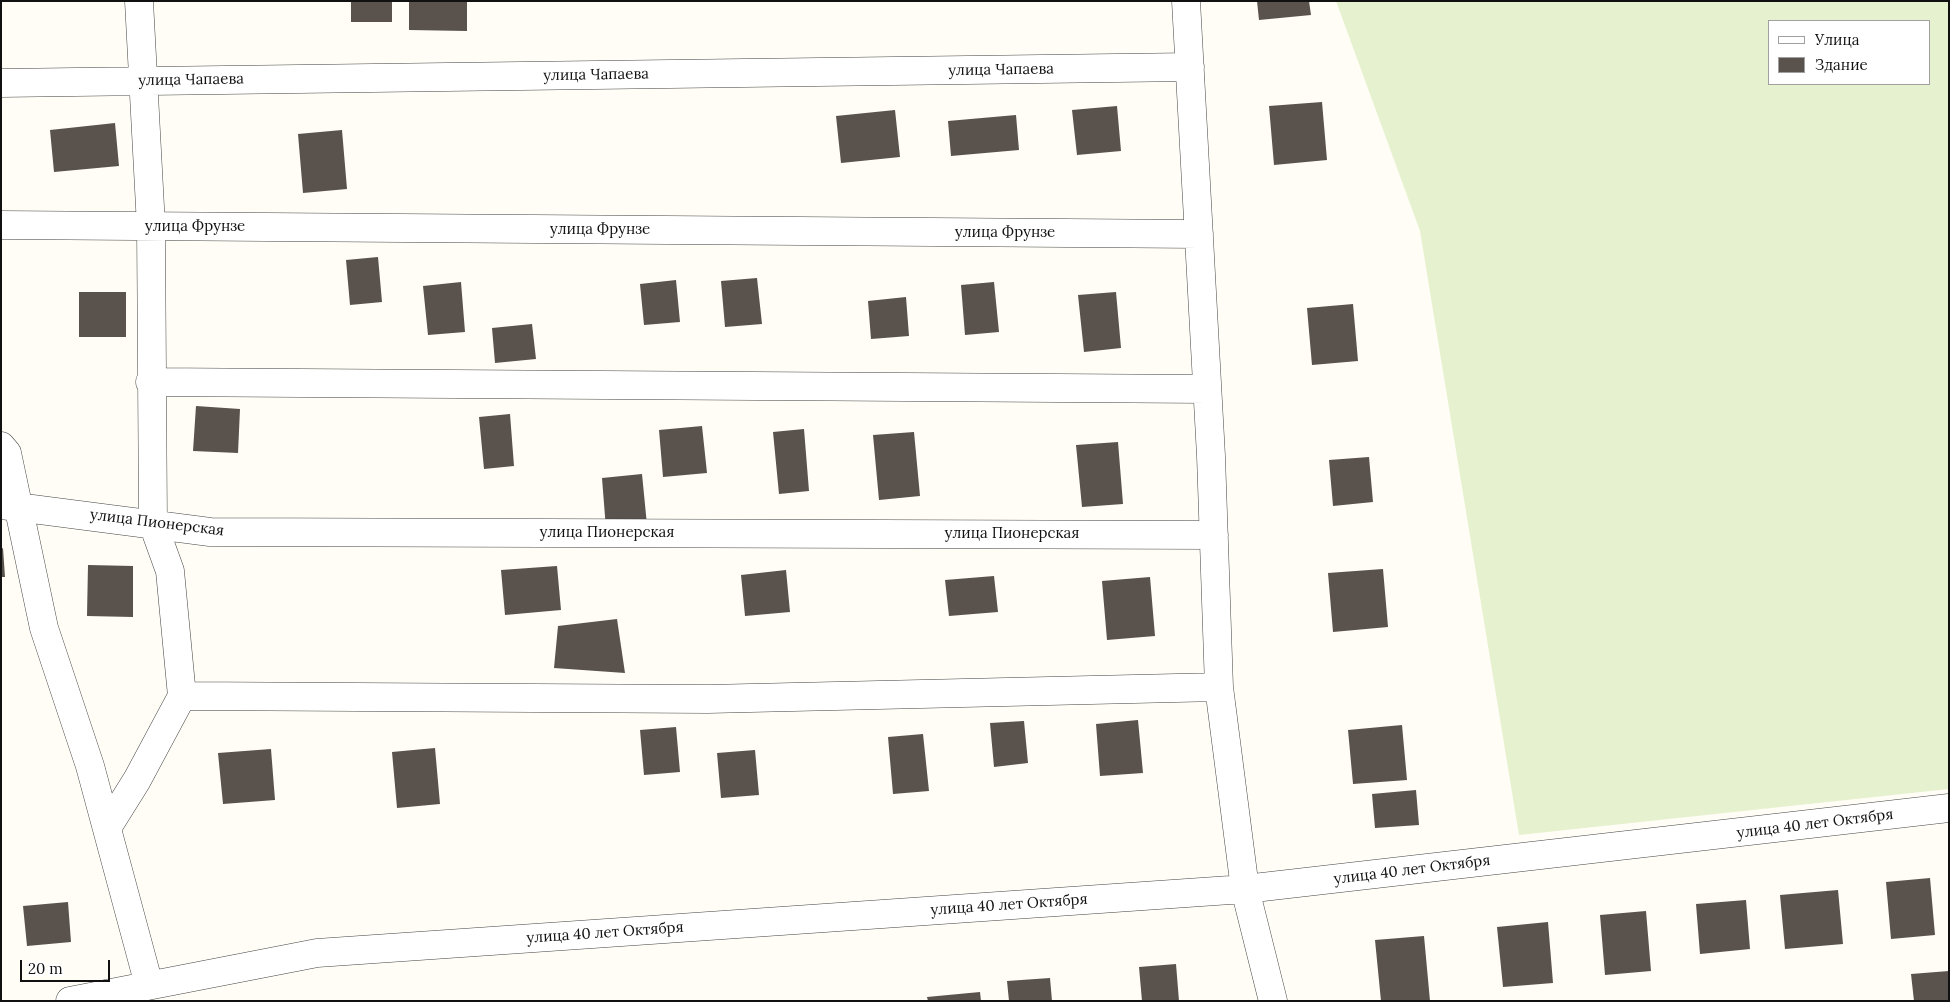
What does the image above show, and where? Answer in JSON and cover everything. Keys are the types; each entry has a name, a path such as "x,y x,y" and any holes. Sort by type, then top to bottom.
{"street":[{"path":"106,828 137,780 182,696 170,571 153,524 150,382 151,226 139,1"},
{"path":"1186,1 1207,389 1219,687 1245,889 1273,1001"},
{"name":"улица Чапаева","path":"1,82 1190,68"},
{"name":"улица Фрунзе","path":"1,225 1199,234"},
{"path":"150,382 1207,389"},
{"path":"1,446 6,453 9,505 44,628 90,766 149,985"},
{"name":"улица Пионерская","path":"9,505 210,532 1214,535"},
{"path":"182,696 708,699 1219,687"},
{"name":"улица 40 лет Октября","path":"70,1001 317,953 1245,889 1949,808"}],"green space":[{"path":"1336,1 1949,1 1949,789 1519,835 1420,231"}],"building":[{"path":"351,1 392,1 392,22 351,22"},
{"path":"409,1 467,1 467,31 409,30"},
{"path":"1257,1 1309,1 1311,15 1259,20"},
{"path":"1322,102 1327,160 1274,165 1269,106"},
{"path":"1117,106 1121,151 1077,155 1072,110"},
{"path":"895,110 900,157 841,163 836,116"},
{"path":"1016,115 1019,150 951,156 948,121"},
{"path":"115,123 119,166 54,172 50,130"},
{"path":"342,130 347,189 303,193 298,134"},
{"path":"378,257 382,302 350,305 346,260"},
{"path":"757,278 762,324 725,327 721,281"},
{"path":"676,280 680,322 644,325 640,284"},
{"path":"461,282 465,332 428,335 423,286"},
{"path":"994,282 999,332 965,335 961,285"},
{"path":"79,292 126,292 126,337 79,337"},
{"path":"1116,292 1121,348 1084,352 1078,295"},
{"path":"906,297 909,336 871,339 868,301"},
{"path":"1353,304 1358,361 1312,365 1307,308"},
{"path":"532,324 536,359 495,363 492,328"},
{"path":"196,406 240,409 238,453 193,451"},
{"path":"510,414 514,466 484,469 479,417"},
{"path":"702,426 707,473 663,477 659,430"},
{"path":"804,429 809,491 779,494 773,432"},
{"path":"914,432 920,496 879,500 873,435"},
{"path":"1118,442 1123,504 1082,507 1076,445"},
{"path":"1369,457 1373,502 1333,506 1329,460"},
{"path":"642,474 647,525 606,529 602,478"},
{"path":"3,548 5,577 1,577 1,549"},
{"path":"88,565 133,566 133,617 87,616"},
{"path":"557,566 561,610 505,615 501,570"},
{"path":"1383,569 1388,627 1333,632 1328,573"},
{"path":"786,570 790,612 745,616 741,575"},
{"path":"994,576 998,612 949,616 945,580"},
{"path":"1150,577 1155,636 1107,640 1102,581"},
{"path":"617,619 625,673 554,668 558,626"},
{"path":"1138,720 1143,773 1100,776 1096,724"},
{"path":"1024,721 1028,763 994,767 990,723"},
{"path":"1402,725 1407,780 1353,784 1348,730"},
{"path":"676,727 680,772 644,775 640,730"},
{"path":"923,734 929,791 893,794 888,737"},
{"path":"435,748 440,804 397,808 392,752"},
{"path":"271,749 275,800 223,804 218,753"},
{"path":"755,750 759,795 721,798 717,753"},
{"path":"1416,790 1419,825 1375,828 1372,794"},
{"path":"1930,878 1935,935 1891,939 1886,882"},
{"path":"1838,890 1843,944 1785,949 1780,895"},
{"path":"1746,900 1750,949 1700,954 1696,904"},
{"path":"68,902 71,942 27,946 23,906"},
{"path":"1646,911 1651,971 1605,975 1600,915"},
{"path":"1548,922 1553,983 1503,987 1497,927"},
{"path":"1424,936 1430,1001 1381,1001 1375,940"},
{"path":"1176,964 1179,1001 1142,1001 1139,967"},
{"path":"1949,971 1949,1001 1914,1001 1911,974"},
{"path":"1050,978 1052,1001 1009,1001 1007,981"},
{"path":"980,992 981,1001 928,1001 927,997"}]}
